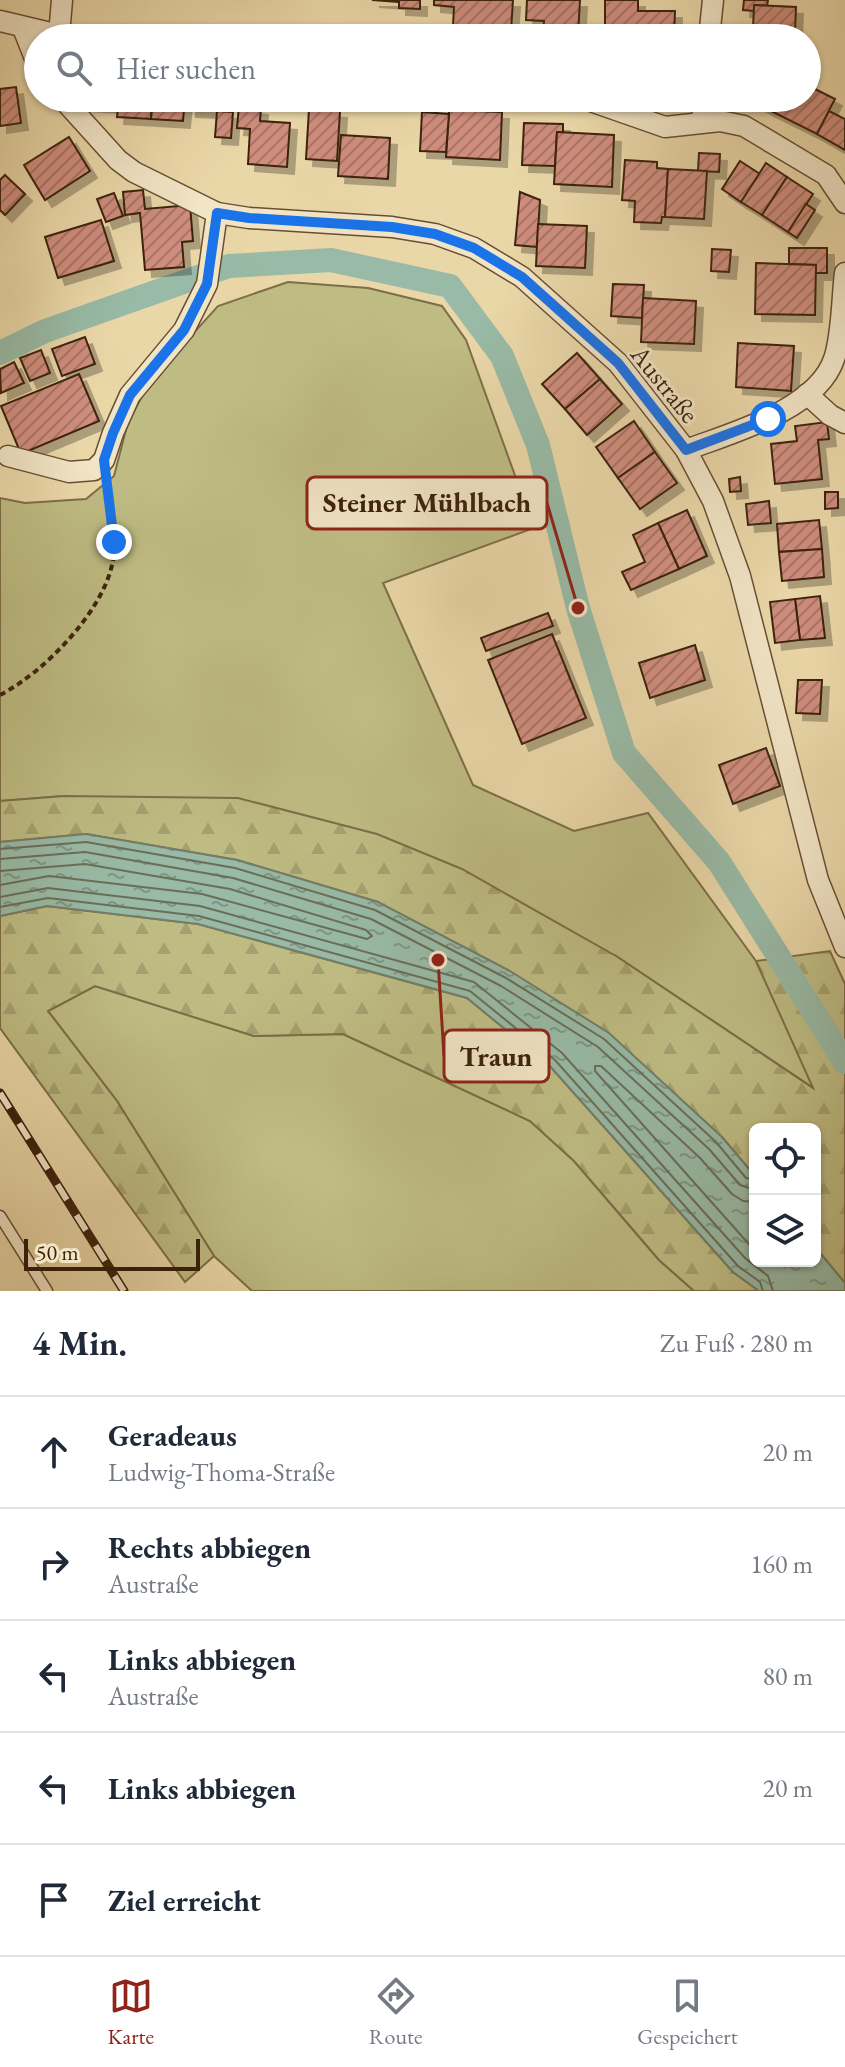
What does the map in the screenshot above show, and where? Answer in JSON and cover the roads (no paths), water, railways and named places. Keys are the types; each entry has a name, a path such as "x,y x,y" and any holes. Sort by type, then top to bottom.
{"street":[{"path":"60,24 62,0"},
{"path":"710,24 713,0"},
{"path":"0,21 23,28"},
{"name":"Austraße","path":"75,112 118,160 134,172 217,213 249,218 392,227 435,234 474,248 522,277 618,363 686,450 713,501 740,576 818,880 845,947"},
{"path":"622,112 665,127 720,121 744,126 826,175 845,203"},
{"path":"702,122 703,112"},
{"path":"8,456 69,472 94,470 104,460 130,395 184,330 207,284 217,213"},
{"path":"686,450 768,419 818,384 835,358 845,273"},
{"path":"807,394 830,415 845,423"}],"lane":[{"path":"0,1216 47,1291"}],"water":[{"path":"86,834 237,860 378,902 510,971 609,1033 722,1137 749,1169 749,1267 821,1267 821,1254 845,1283 845,1291 759,1291 733,1272 549,1065 467,998 198,924 47,906 0,916 0,842"}],"waterway":[{"path":"0,353 45,331 229,266 331,260 450,286 502,356 538,445 578,608 624,753 719,862 845,1062"}],"railway":[{"path":"0,1093 124,1291"}],"place":[{"name":"Steiner Mühlbach","path":"578,608"},
{"name":"Traun","path":"438,960"}]}
